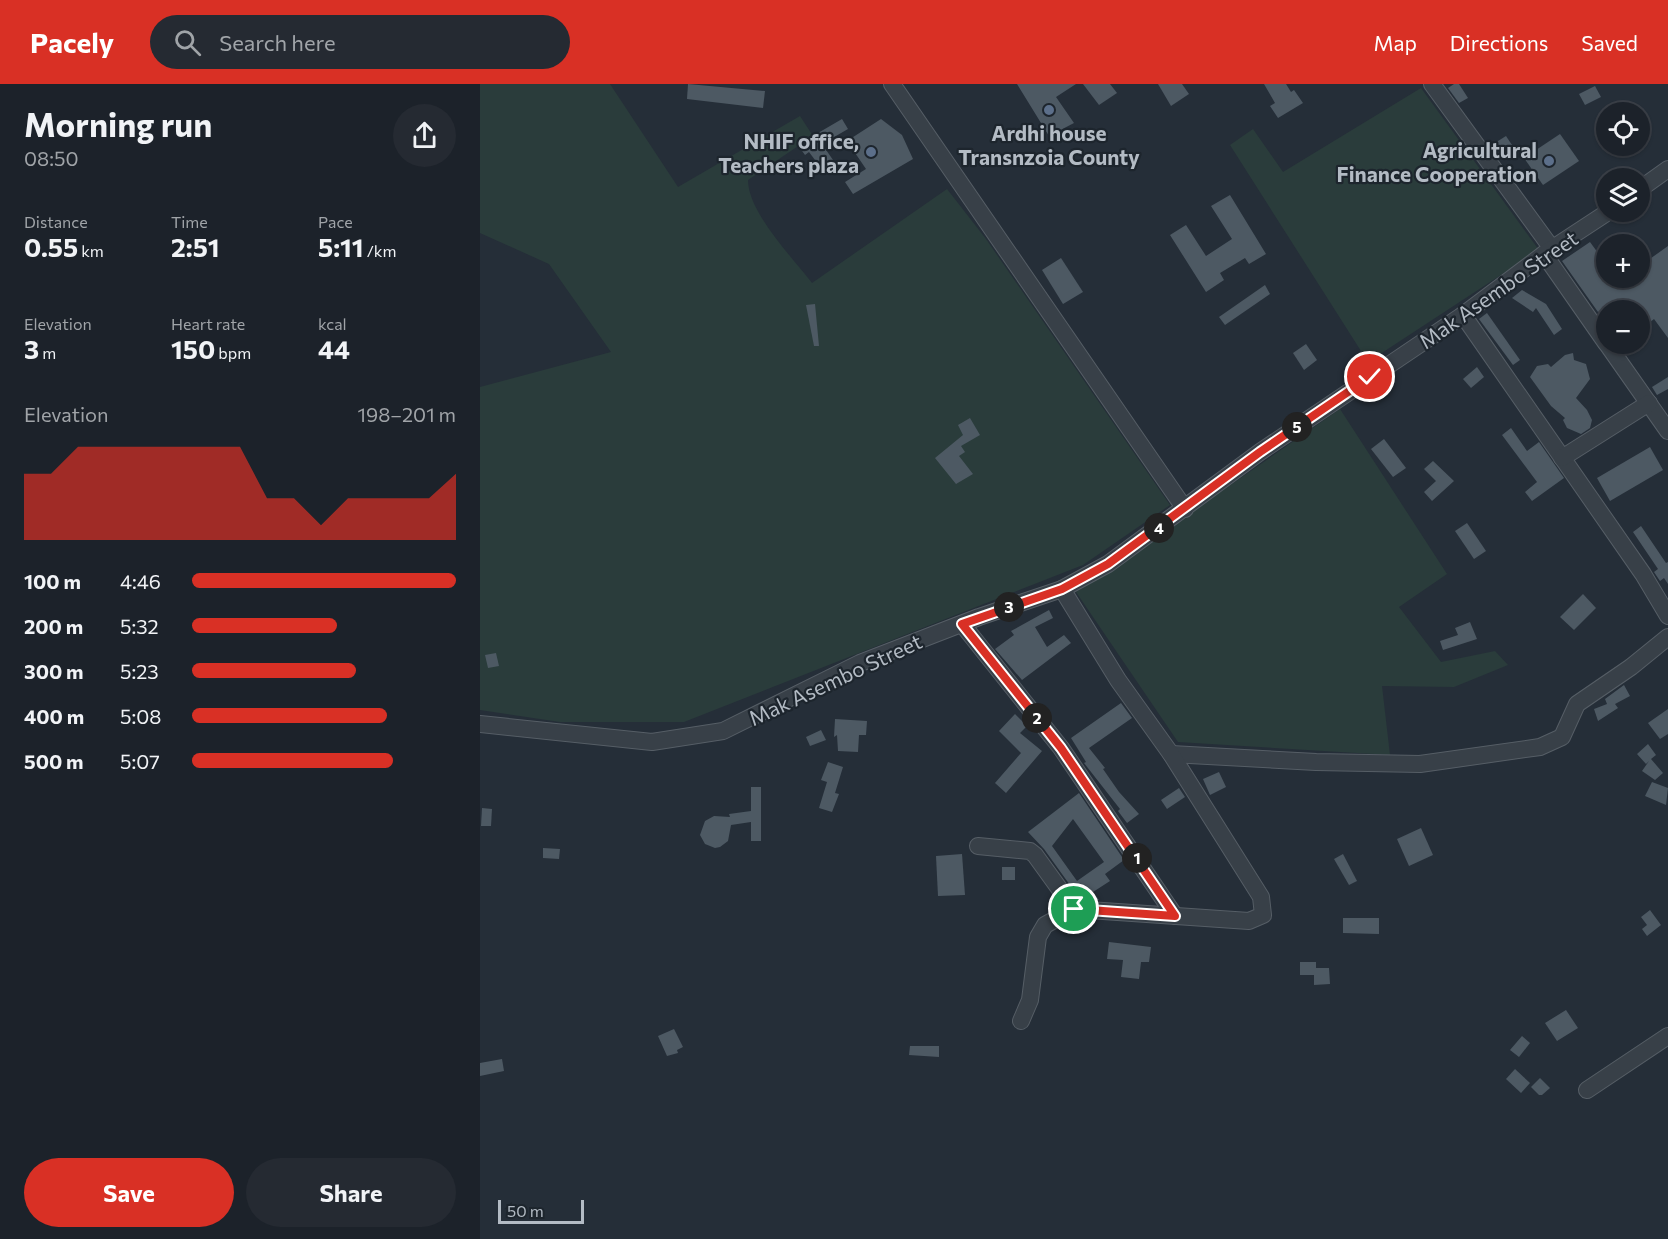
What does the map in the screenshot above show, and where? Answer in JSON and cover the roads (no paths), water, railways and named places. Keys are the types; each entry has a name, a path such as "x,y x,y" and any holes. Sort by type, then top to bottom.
{"street":[{"path":"892,84 1185,509"},
{"path":"1432,84 1549,252 1596,326"},
{"path":"1650,182 1668,169"},
{"name":"Mak Asembo Street","path":"480,724 652,741 723,731 860,663 1062,589 1108,564 1260,452 1463,315 1596,220"},
{"path":"1463,315 1643,574 1668,616"},
{"path":"1615,354 1668,431"},
{"path":"1563,458 1649,403"},
{"path":"1021,1021 1030,1000 1038,937 1045,925 1074,909 1249,921 1263,915 1261,897 1171,754 1118,680 1062,589"},
{"path":"962,624 1061,748 1175,916"},
{"path":"1171,754 1316,762 1420,764 1540,747 1562,737 1577,704 1631,667 1668,637"},
{"path":"978,846 1030,851 1074,909"},
{"path":"1587,1090 1668,1036"}],"place":[{"name":"Ardhi house Transnzoia County","path":"1049,110"},
{"name":"NHIF office, Teachers plaza","path":"871,152"},
{"name":"Agricultural Finance Cooperation","path":"1549,161"}]}
